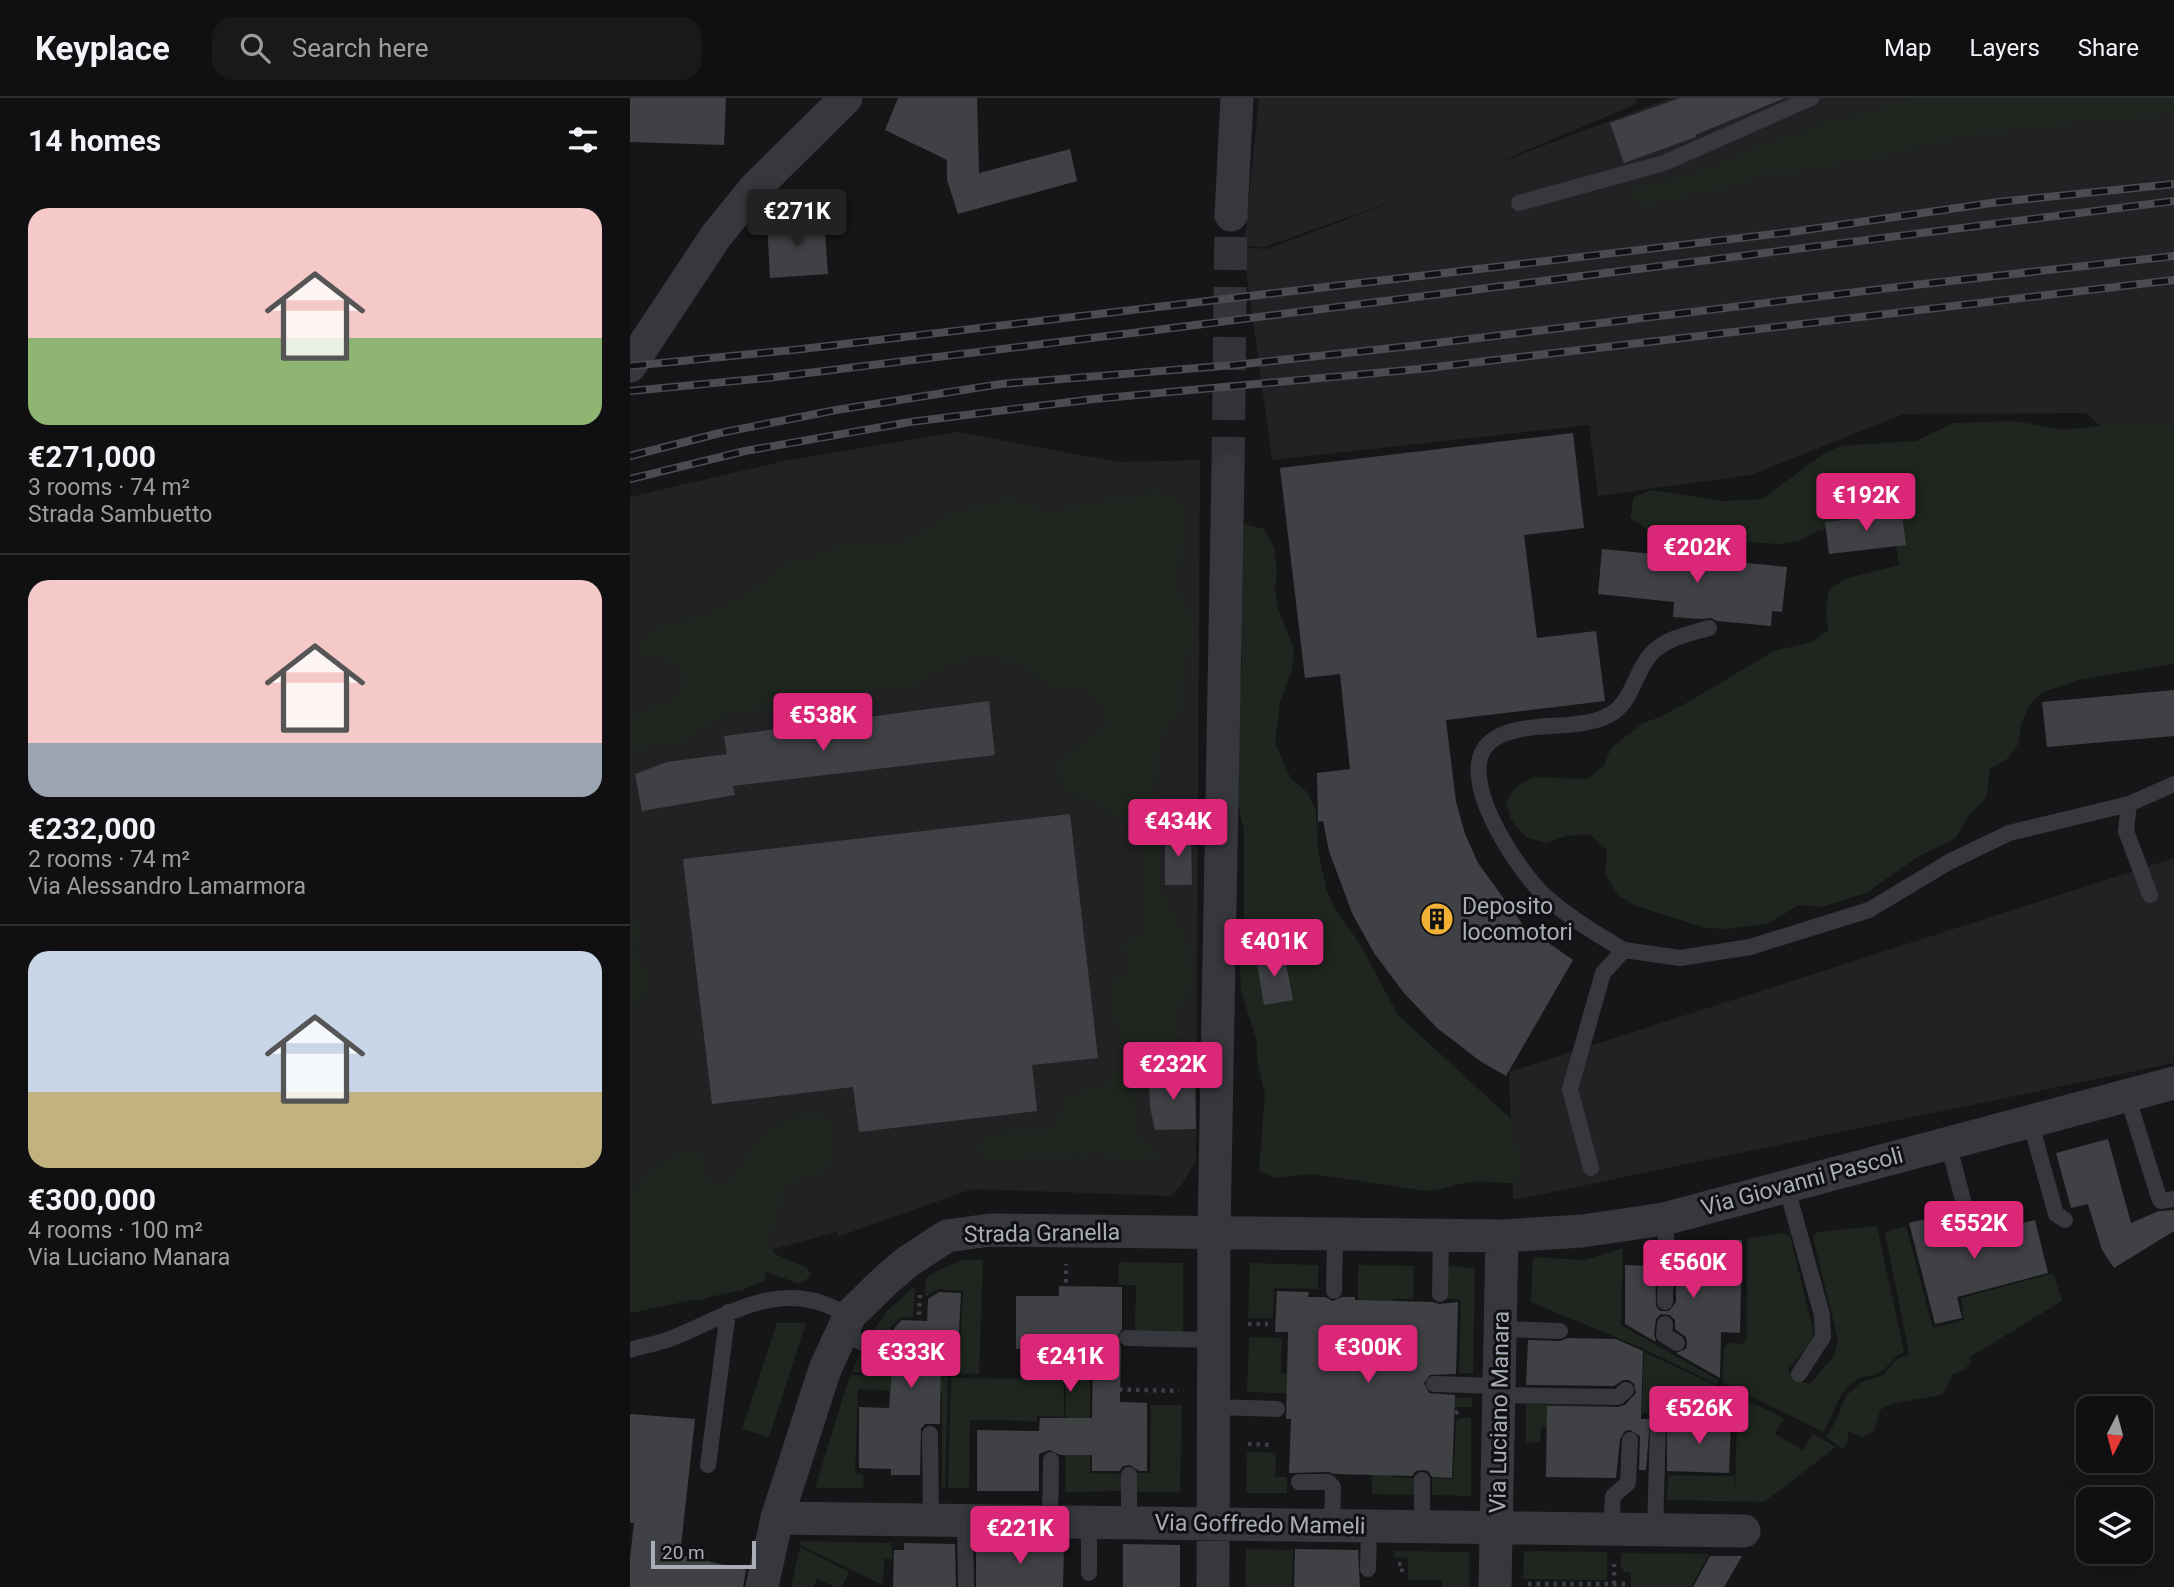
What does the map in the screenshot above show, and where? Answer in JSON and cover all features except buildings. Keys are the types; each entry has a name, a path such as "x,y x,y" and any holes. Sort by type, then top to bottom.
{"street":[{"path":"630,366 716,236 755,188 846,98"},
{"path":"1231,215 1237,98"},
{"path":"1213,1587 1214,1232 1228,470"},
{"name":"Via Giovanni Pascoli","path":"1214,1232 1502,1236 1582,1231 1664,1219 2174,1083"},
{"name":"Strada Granella","path":"762,1587 777,1518 825,1369 846,1324 900,1268 947,1236 990,1230 1214,1232"},
{"name":"Via Luciano Manara","path":"1495,1586 1502,1236"},
{"name":"Via Goffredo Mameli","path":"777,1518 1497,1527 1732,1534"}],"lane":[{"path":"1519,202 1664,163 1811,98"},
{"path":"1709,628 1667,642 1650,654 1623,703 1613,712 1596,720 1510,732 1490,743 1479,757 1479,781 1495,829 1520,867 1544,895 1590,930 1623,950 1680,958 1750,947 1869,911 1949,862 2009,833 2129,804 2174,784"},
{"path":"2129,804 2126,831 2150,895"},
{"path":"1591,1168 1570,1089 1603,973 1623,950"},
{"path":"2127,1095 2159,1198 2166,1202 2174,1199"},
{"path":"2030,1121 2056,1214 2065,1220"},
{"path":"1948,1143 1968,1219"},
{"path":"1786,1185 1822,1315 1823,1337 1799,1374"},
{"path":"1664,1219 1665,1302"},
{"path":"1334,1291 1335,1234"},
{"path":"1440,1294 1441,1236"},
{"path":"630,1350 666,1340 728,1312 761,1301 787,1298 815,1300 869,1346 886,1347"},
{"path":"708,1465 728,1312"},
{"path":"1665,1324 1664,1335 1677,1343"},
{"path":"1500,1329 1560,1331"},
{"path":"1127,1338 1213,1340"},
{"path":"1434,1384 1618,1397 1626,1390"},
{"path":"1213,1400 1276,1409"},
{"path":"1655,1530 1658,1425"},
{"path":"930,1434 931,1520"},
{"path":"1611,1529 1613,1496 1628,1483 1630,1440"},
{"path":"1050,1521 1051,1460"},
{"path":"1129,1475 1129,1523"},
{"path":"1422,1480 1422,1526"},
{"path":"1298,1482 1328,1482 1333,1488 1332,1525"},
{"path":"965,1520 965,1587"},
{"path":"1089,1522 1089,1573"},
{"path":"1368,1569 1369,1525"}],"path":[{"path":"1102,1389 1213,1400"},
{"path":"1394,1564 1402,1564 1402,1576"},
{"path":"1495,1586 1625,1584 1625,1587"}],"shaded area":[{"path":"1259,98 1637,98 1636,104 1492,165 1671,98 2174,98 2174,434 2117,441 2086,413 1904,414 1751,475 1598,496 1589,425 1272,460 1243,247 1267,249 1411,195 1264,247 1244,246"},
{"path":"1911,98 2174,98 2174,114 2094,120 2044,129 1972,134 1893,155 1831,167 1808,168 1799,173 1769,172 1732,187 1705,191 1650,206 1631,201 1629,194 1633,188 1646,187 1720,165 1725,160 1772,141 1808,131 1826,121 1865,114"},
{"path":"2015,421 2063,430 2134,422 2174,426 2174,664 2078,680 2041,693 2029,706 2021,724 2019,743 2007,759 1990,769 1986,798 1970,813 1956,838 1919,856 1866,893 1821,907 1799,905 1769,923 1728,929 1706,928 1636,906 1618,895 1605,874 1607,850 1589,834 1566,836 1546,843 1526,837 1511,820 1506,802 1516,787 1533,777 1587,779 1604,766 1611,748 1643,723 1692,700 1774,651 1812,642 1828,631 1826,612 1829,590 1845,579 1899,565 1896,542 1857,524 1817,531 1799,541 1779,544 1671,538 1651,533 1630,517 1634,497 1651,490 1724,501 1762,499 1822,455 1840,446 1916,441 1953,423"},
{"path":"957,432 1118,462 1200,460 1196,1161 1182,1184 1170,1196 972,1189 837,1237 837,1232 630,1288 630,497 784,461"},
{"path":"1154,490 1176,497 1186,514 1178,577 1180,596 1190,613 1196,633 1183,670 1180,710 1159,742 1154,803 1160,845 1159,884 1188,943 1191,973 1189,994 1176,1012 1177,1041 1173,1045 1149,1051 1136,1069 1132,1081 1136,1110 1134,1128 1137,1138 1163,1153 1134,1160 1098,1155 989,1162 980,1153 978,1145 984,1139 1009,1132 1047,1132 1056,1121 1068,1095 1105,1086 1121,1064 1121,1038 1109,1002 1112,981 1128,970 1123,943 1142,933 1144,847 1133,826 1088,798 1070,796 1060,780 1059,761 1108,725 1097,701 1081,689 1056,691 1021,664 985,656 953,664 912,686 900,689 836,695 777,707 732,712 683,742 630,751 630,719 675,699 683,684 682,671 662,656 639,654 637,643 655,630 706,614 733,601 760,585 791,561 803,562 829,548 870,541 892,544 915,537 948,514 1011,498 1051,511 1113,499 1134,498"},
{"path":"1244,524 1264,529 1274,547 1278,609 1294,648 1292,668 1280,703 1275,743 1291,779 1307,792 1316,811 1318,851 1327,891 1335,909 1360,944 1398,1015 1509,1117 1521,1164 1516,1183 1471,1182 1427,1191 1312,1174 1276,1178 1259,1171 1265,1094 1257,1061 1257,1041 1241,991 1244,830 1236,796 1235,777 1242,655 1232,576"},
{"path":"2174,858 2174,1063 1513,1200 1509,1072"},
{"path":"630,915 638,931 635,948 648,974 650,986 630,1009"},
{"path":"807,1114 831,1119 833,1157 827,1168 817,1174 787,1183 783,1187 777,1221 766,1239 775,1254 806,1267 812,1275 800,1284 765,1272 765,1280 743,1290 630,1313 630,1196 653,1168 682,1152 701,1152 711,1185 726,1182 764,1136 789,1119"},
{"path":"1877,1226 1904,1352 1879,1373 1860,1378 1851,1384 1841,1396 1823,1432 1722,1382 1724,1348 1728,1343 1742,1344 1747,1339 1747,1238 1782,1233 1790,1236 1813,1329 1813,1339 1788,1370 1799,1381 1810,1384 1834,1356 1838,1340 1813,1237 1817,1232"},
{"path":"1906,1226 1933,1328 1964,1320 1961,1298 2051,1274 2054,1275 2062,1301 1968,1358 1972,1361 1964,1370 1953,1374 1943,1394 1895,1404 1880,1410 1874,1431 1864,1437 1848,1431 1848,1441 1843,1449 1826,1437 1837,1419 1845,1397 1861,1382 1882,1376 1897,1359 1909,1354 1885,1232"},
{"path":"1623,1248 1621,1325 1718,1380 1716,1384 1644,1349 1531,1302 1533,1257 1585,1260"},
{"path":"962,1260 983,1260 979,1374 852,1372 861,1351 890,1354 890,1361 940,1363 941,1352 960,1353 963,1291 938,1289 925,1297 926,1278"},
{"path":"1119,1262 1183,1263 1183,1331 1135,1330 1136,1285 1118,1285"},
{"path":"1250,1263 1318,1265 1318,1289 1274,1288 1273,1318 1248,1318"},
{"path":"1358,1265 1414,1266 1413,1299 1393,1299 1391,1366 1358,1384"},
{"path":"1443,1266 1475,1268 1473,1373 1459,1373 1461,1300 1442,1298"},
{"path":"915,1286 913,1318 901,1317 891,1327 891,1340 869,1336 887,1311"},
{"path":"777,1323 806,1323 769,1437 742,1429"},
{"path":"1249,1337 1282,1338 1281,1373 1339,1375 1338,1395 1247,1392"},
{"path":"1644,1352 1784,1418 1775,1434 1803,1450 1813,1434 1836,1447 1764,1502 1667,1500 1668,1475 1734,1476 1735,1493 1737,1415 1642,1413"},
{"path":"850,1375 948,1377 945,1488 942,1488 942,1393 858,1389 855,1474 863,1475 864,1488 815,1488"},
{"path":"951,1378 1064,1379 1064,1417 1037,1416 1037,1421 970,1420 969,1488 948,1488"},
{"path":"1066,1378 1090,1379 1090,1473 1122,1474 1122,1491 1065,1492"},
{"path":"1395,1396 1472,1398 1472,1407 1457,1407 1438,1418 1395,1418 1392,1477 1414,1478 1414,1495 1372,1494 1373,1408"},
{"path":"1526,1404 1614,1406 1613,1428 1541,1427 1540,1443 1526,1442"},
{"path":"1151,1405 1182,1405 1180,1492 1136,1492 1136,1473 1150,1473"},
{"path":"1471,1418 1471,1496 1432,1495 1432,1478 1453,1479 1456,1421"},
{"path":"1247,1452 1276,1453 1275,1477 1287,1477 1287,1493 1246,1493"},
{"path":"801,1541 892,1543 892,1559 884,1559 883,1585 800,1545"},
{"path":"800,1547 849,1572 842,1587 835,1587 817,1579 813,1587 791,1587"},
{"path":"1246,1549 1293,1550 1292,1587 1245,1587"},
{"path":"1395,1551 1469,1552 1469,1587 1442,1587 1442,1580 1408,1580 1408,1558 1394,1557"},
{"path":"1524,1551 1607,1552 1607,1580 1523,1579"},
{"path":"1621,1553 1709,1554 1691,1587 1631,1587 1631,1573 1624,1572 1621,1568"}],"tunnel":[{"path":"1228,470 1231,215"}],"railway":[{"path":"630,366 802,349 1791,232 1998,202 2174,184"},
{"path":"630,391 767,378 2174,201"},
{"path":"630,456 720,433 836,410 1001,384 1234,365 1420,345 2174,256"},
{"path":"630,479 745,451 910,422 1094,399 1419,369 2174,280"}],"place":[{"name":"Deposito locomotori","path":"1437,919"}]}
